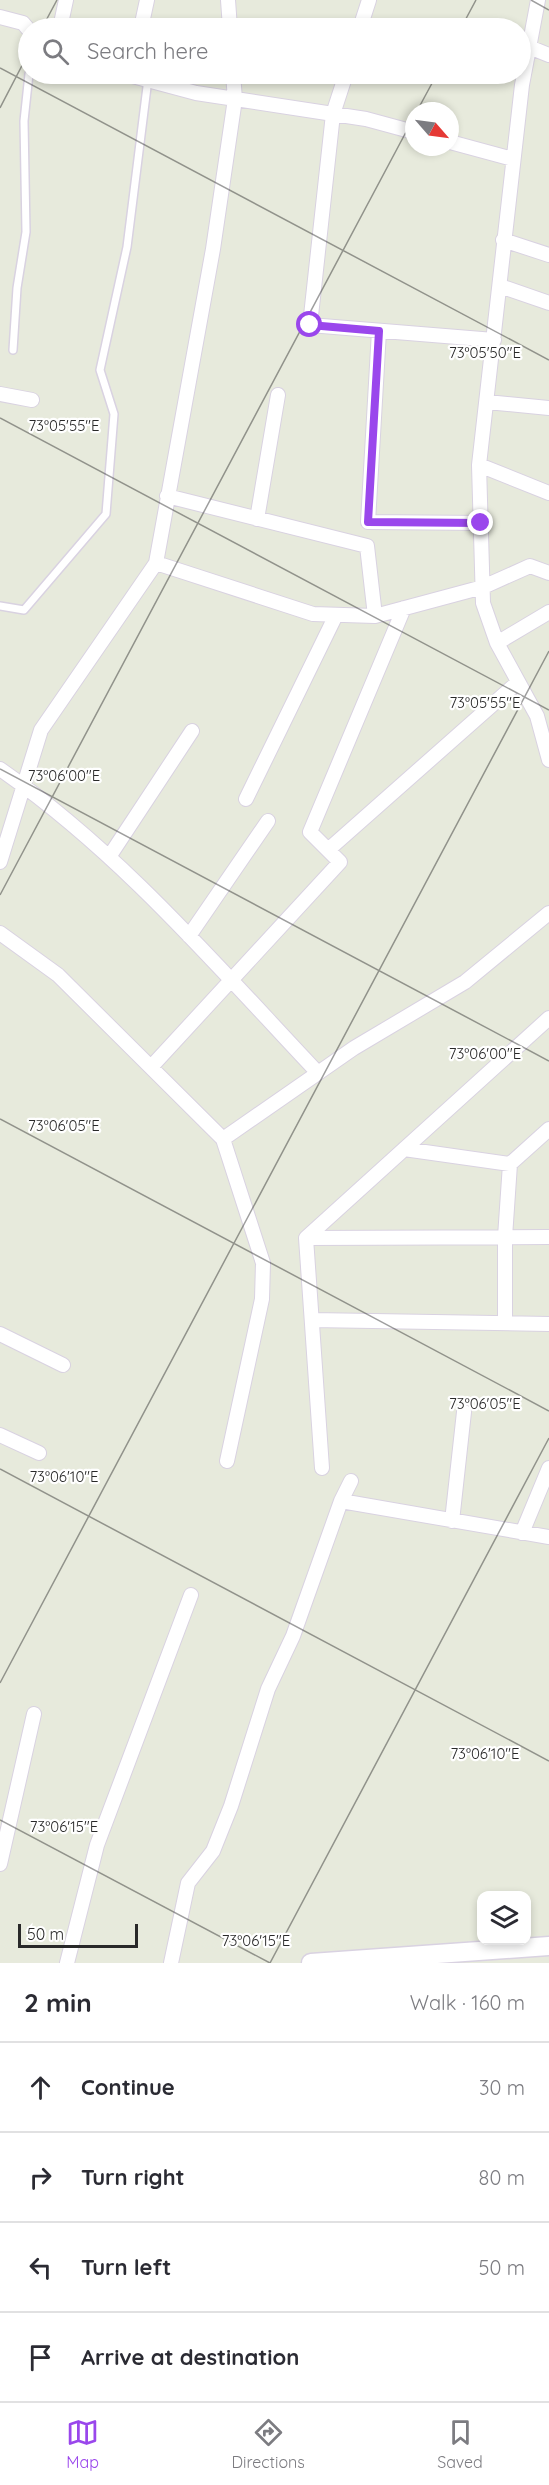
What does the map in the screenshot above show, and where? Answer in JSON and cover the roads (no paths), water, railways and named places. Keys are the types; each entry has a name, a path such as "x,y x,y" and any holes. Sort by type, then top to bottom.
{"street":[{"path":"62,18 66,0"},
{"path":"143,18 147,0"},
{"path":"228,0 229,18"},
{"path":"363,18 369,0"},
{"path":"531,37 538,0"},
{"path":"0,17 18,22"},
{"path":"531,48 549,55"},
{"path":"163,84 196,93 366,119 405,130"},
{"path":"0,862 41,730 156,563 213,249 235,99 234,84"},
{"path":"343,84 333,114 310,325 494,340"},
{"path":"524,84 503,240 500,286 479,465 483,603 497,642 537,717 549,760"},
{"path":"459,144 513,159"},
{"path":"503,240 549,255"},
{"path":"500,286 549,303"},
{"path":"379,331 368,522 481,523"},
{"path":"0,394 32,400"},
{"path":"257,519 278,395"},
{"path":"487,402 549,408"},
{"path":"479,465 549,493"},
{"path":"167,496 367,546 375,616"},
{"path":"156,563 313,614 375,616 483,587 530,566 549,573"},
{"path":"152,1066 340,862 310,832 404,609"},
{"path":"497,642 549,612"},
{"path":"246,799 336,615"},
{"path":"328,850 518,682"},
{"path":"109,857 192,731"},
{"path":"0,769 24,785 138,882 318,1073"},
{"path":"189,936 268,821"},
{"path":"223,1139 354,1048 465,982 549,913"},
{"path":"0,933 58,975 223,1139 262,1263 262,1299 227,1461"},
{"path":"306,1238 549,1018"},
{"path":"505,1322 510,1164 549,1129"},
{"path":"404,1149 510,1164"},
{"path":"306,1238 549,1236"},
{"path":"306,1238 322,1468"},
{"path":"312,1320 549,1324"},
{"path":"0,1334 63,1365"},
{"path":"452,1521 464,1412"},
{"path":"0,1435 39,1453"},
{"path":"522,1533 549,1468"},
{"path":"171,1963 188,1883 213,1851 231,1806 268,1689 293,1636 351,1481"},
{"path":"342,1501 549,1537"},
{"path":"67,1963 97,1845 191,1595"},
{"path":"0,1864 34,1714"},
{"path":"311,1963 549,1946"}],"lane":[{"path":"13,350 17,288 26,232 24,122 28,84"},
{"path":"0,606 24,610 106,514 114,414 100,370 128,247 148,84"}]}
